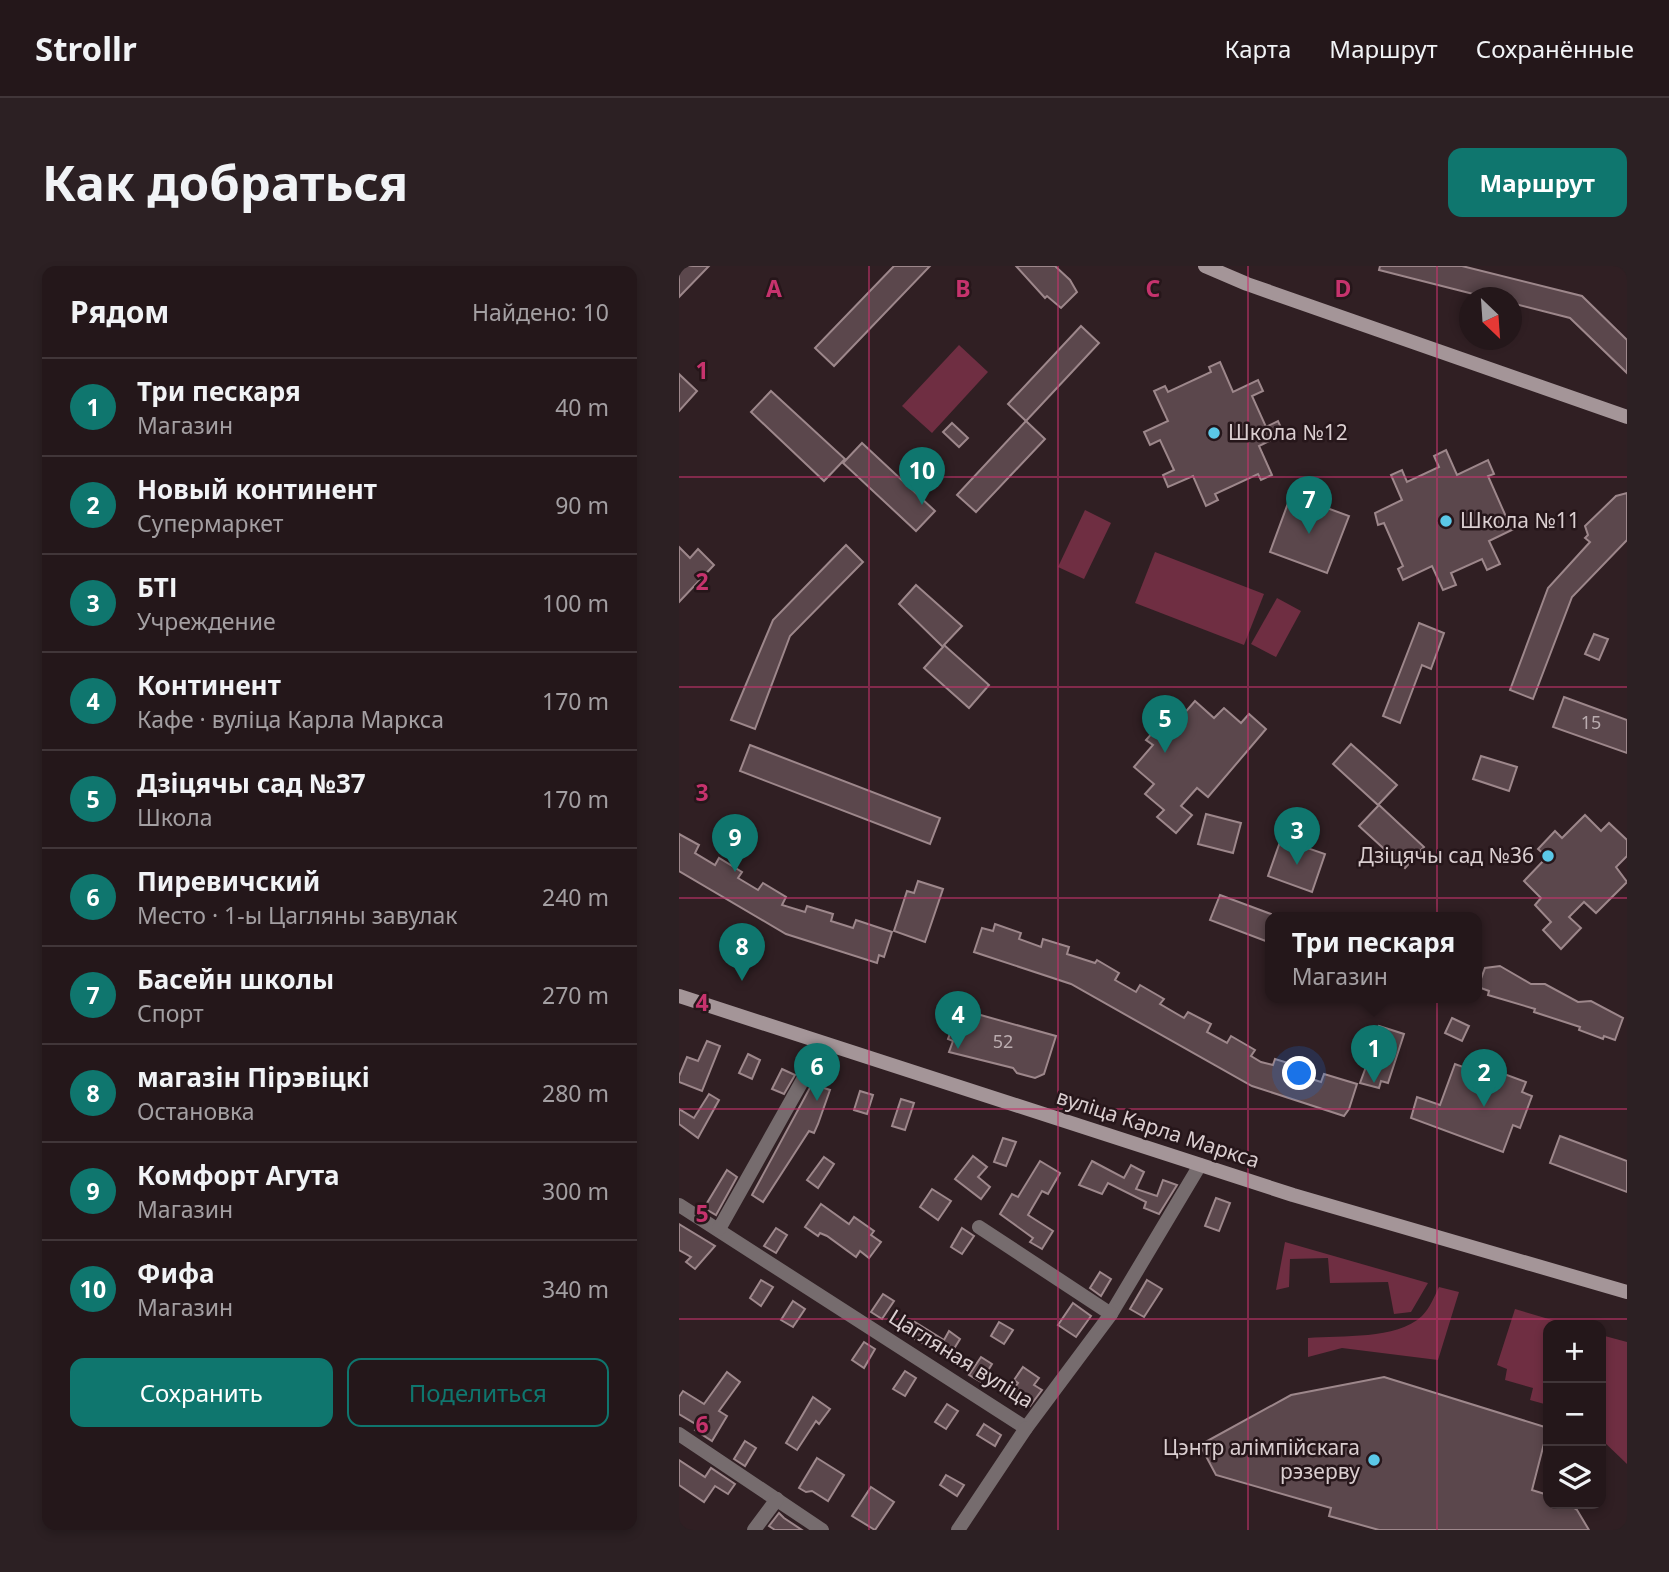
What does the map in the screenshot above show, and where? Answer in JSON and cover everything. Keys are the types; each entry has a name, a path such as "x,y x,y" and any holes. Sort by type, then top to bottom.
{"main road":[{"path":"1205,266 1627,417"},
{"name":"вуліца Карла Маркса","path":"679,996 1363,1216 1627,1292"}],"street":[{"path":"719,1229 823,1044"},
{"name":"Цагляная вуліца","path":"679,1205 1026,1427 1111,1314 1200,1165"},
{"path":"979,1227 1111,1314"},
{"path":"958,1530 1026,1427"},
{"path":"679,1434 822,1530"},
{"path":"754,1530 777,1499"}],"shaded area":[{"path":"959,345 988,372 932,433 902,406"},
{"path":"1085,510 1111,523 1084,579 1058,567"},
{"path":"1155,552 1264,594 1244,645 1135,603"},
{"path":"1277,598 1301,611 1276,657 1251,644"},
{"path":"1285,1242 1428,1283 1411,1312 1394,1314 1388,1282 1330,1283 1328,1258 1290,1259 1289,1287 1276,1290"},
{"path":"1439,1287 1459,1292 1438,1360 1342,1348 1308,1357 1308,1338 1383,1333 1411,1324 1425,1313"},
{"path":"1515,1309 1552,1320 1543,1320 1543,1404 1530,1400 1533,1388 1505,1380 1507,1369 1497,1365"},
{"path":"1606,1336 1627,1342 1627,1464 1606,1444"}],"building":[{"path":"679,266 709,266 679,297"},
{"path":"894,266 930,266 834,366 815,348"},
{"path":"1016,266 1055,266 1070,280 1077,292 1061,308 1047,296 1045,298"},
{"path":"1380,266 1462,266 1582,296 1627,340 1627,373 1570,318 1522,306 1522,287 1459,287 1459,290 1379,270"},
{"path":"1081,326 1099,343 1026,421 1008,404"},
{"name":"Школа №12","path":"1220,362 1233,392 1258,380 1263,391 1252,396 1266,427 1278,421 1284,434 1259,446 1272,475 1261,480 1258,474 1215,494 1218,500 1206,506 1193,476 1168,487 1163,475 1174,470 1160,440 1150,445 1144,432 1168,421 1154,391 1165,386 1168,392 1211,372 1209,367"},
{"path":"679,374 697,391 679,411"},
{"path":"771,391 845,459 824,481 751,412"},
{"path":"1026,421 1045,439 976,512 957,495"},
{"path":"952,423 968,438 959,447 943,432"},
{"path":"862,443 935,511 916,531 843,463"},
{"name":"Школа №11","path":"1446,450 1457,475 1488,460 1494,474 1488,476 1507,519 1513,516 1518,527 1489,541 1500,564 1487,570 1482,559 1451,573 1456,585 1443,590 1432,566 1403,580 1398,569 1403,566 1384,523 1378,525 1375,513 1402,500 1391,475 1402,470 1407,482 1439,467 1434,456"},
{"path":"1627,493 1627,540 1572,597 1533,699 1510,690 1548,588 1590,542 1585,538 1588,535 1585,526 1616,496"},
{"path":"1291,495 1349,516 1327,573 1270,552"},
{"path":"846,545 863,562 790,636 755,729 731,720 773,620"},
{"path":"679,547 690,558 698,549 714,565 679,602"},
{"path":"916,585 962,626 944,645 989,685 969,708 924,668 943,647 899,604"},
{"path":"1419,623 1444,633 1431,669 1422,665 1400,723 1383,716"},
{"path":"1594,634 1608,639 1599,660 1585,654"},
{"path":"1564,697 1627,720 1627,753 1553,727"},
{"path":"1195,701 1214,718 1224,708 1241,723 1249,714 1266,729 1208,797 1197,788 1181,806 1192,815 1176,833 1157,817 1164,810 1145,794 1154,784 1134,767 1153,745 1146,740 1167,716 1176,723"},
{"path":"1351,744 1397,785 1378,805 1333,764"},
{"path":"750,745 940,818 930,844 740,771"},
{"path":"1481,756 1517,767 1509,791 1473,779"},
{"path":"1379,805 1424,847 1405,868 1359,826"},
{"path":"1206,814 1241,823 1233,853 1198,844"},
{"path":"1585,815 1601,831 1609,823 1627,840 1627,856 1616,867 1627,882 1596,913 1584,902 1569,917 1581,928 1561,949 1543,930 1551,922 1535,905 1541,898 1524,881 1547,857 1538,849 1555,831 1562,838"},
{"path":"679,834 699,845 695,853 715,865 719,858 742,872 738,878 758,890 763,883 786,897 782,905 805,912 807,906 833,914 831,921 853,928 856,920 892,932 884,957 879,955 877,963 786,934 679,871"},
{"path":"1281,839 1325,854 1312,892 1268,876"},
{"path":"918,881 943,889 925,942 894,931 907,891 914,893"},
{"path":"1220,895 1266,912 1265,941 1210,920"},
{"path":"995,924 1021,933 1019,939 1041,947 1043,939 1069,947 1067,954 1095,963 1097,960 1119,973 1115,980 1136,992 1140,985 1164,999 1160,1004 1184,1018 1188,1012 1211,1024 1207,1032 1227,1043 1231,1036 1255,1050 1251,1056 1261,1062 1273,1065 1275,1059 1301,1067 1299,1075 1321,1082 1324,1074 1357,1084 1349,1109 1344,1116 1252,1086 1071,984 974,952 982,928 993,931"},
{"path":"1500,966 1531,984 1545,984 1578,1002 1591,1001 1623,1018 1615,1040 1604,1036 1603,1039 1579,1030 1580,1027 1534,1012 1535,1009 1488,995 1489,991 1482,988 1485,968"},
{"path":"959,1009 1056,1036 1044,1074 1035,1078 1017,1073 1013,1068 949,1052 953,1041 948,1039"},
{"path":"1452,1018 1469,1026 1462,1041 1445,1033"},
{"path":"1379,1026 1404,1034 1388,1083 1381,1081 1379,1088 1360,1083 1367,1064 1360,1061 1369,1035 1375,1037"},
{"path":"707,1041 720,1046 702,1091 679,1082 679,1076 687,1057 698,1061"},
{"path":"748,1054 760,1060 752,1079 739,1073"},
{"path":"1466,1060 1526,1082 1522,1092 1532,1096 1520,1128 1513,1125 1503,1152 1411,1118 1417,1097 1440,1105 1455,1064 1463,1067"},
{"path":"782,1069 795,1075 784,1094 772,1089"},
{"path":"812,1084 830,1090 818,1124 814,1133 809,1131 763,1202 752,1195"},
{"path":"860,1091 873,1095 867,1114 854,1110"},
{"path":"709,1094 719,1100 698,1138 679,1124 679,1109 694,1118"},
{"path":"901,1099 914,1103 905,1130 892,1126"},
{"path":"1560,1136 1627,1161 1627,1192 1550,1163"},
{"path":"1003,1138 1016,1142 1006,1166 994,1162"},
{"path":"973,1156 987,1167 978,1177 990,1187 981,1199 955,1179"},
{"path":"824,1157 834,1164 818,1188 807,1180"},
{"path":"1040,1161 1060,1173 1048,1194 1042,1191 1028,1215 1053,1231 1042,1249 1030,1242 1033,1238 1000,1214 1012,1194 1018,1197"},
{"path":"1092,1161 1124,1178 1131,1165 1144,1172 1136,1189 1157,1196 1163,1180 1177,1185 1159,1214 1144,1208 1146,1202 1108,1183 1102,1194 1079,1185"},
{"path":"727,1170 737,1177 716,1215 704,1208"},
{"path":"932,1189 951,1201 938,1220 920,1207"},
{"path":"1216,1198 1230,1203 1219,1231 1205,1226"},
{"path":"821,1204 849,1224 854,1217 874,1231 871,1235 881,1242 869,1258 860,1251 856,1257 827,1236 820,1233 818,1236 805,1227"},
{"path":"679,1224 715,1246 695,1269 686,1262 691,1257 679,1250"},
{"path":"776,1228 787,1235 776,1253 764,1246"},
{"path":"962,1228 974,1236 962,1254 951,1247"},
{"path":"1100,1272 1111,1279 1101,1296 1090,1288"},
{"path":"761,1280 773,1287 761,1306 750,1298"},
{"path":"1147,1280 1162,1289 1144,1317 1130,1309"},
{"path":"883,1294 894,1301 882,1319 871,1312"},
{"path":"793,1301 805,1309 793,1327 781,1320"},
{"path":"1073,1303 1091,1316 1076,1337 1058,1325"},
{"path":"915,1322 944,1340 949,1331 960,1339 949,1357 907,1335"},
{"path":"999,1322 1013,1330 1004,1344 991,1336"},
{"path":"864,1342 875,1349 864,1368 852,1360"},
{"path":"981,1357 992,1364 981,1382 969,1375"},
{"path":"1023,1367 1039,1378 1034,1385 1042,1390 1030,1406 1011,1393 1018,1383 1014,1380"},
{"path":"905,1371 916,1378 905,1396 893,1389"},
{"path":"727,1372 740,1382 719,1411 727,1416 712,1441 695,1430 697,1425 679,1414 679,1397 683,1391 704,1404"},
{"name":"Цэнтр алімпійскага рэзерву","path":"1384,1377 1543,1426 1543,1447 1532,1490 1543,1493 1543,1509 1577,1510 1589,1530 1379,1530 1329,1516 1331,1508 1216,1475 1200,1445 1291,1395"},
{"path":"813,1397 830,1409 819,1424 816,1421 797,1450 786,1443"},
{"path":"947,1404 958,1411 946,1429 935,1422"},
{"path":"984,1424 1001,1435 995,1446 977,1435"},
{"path":"745,1441 756,1448 745,1466 734,1459"},
{"path":"817,1458 844,1475 828,1501 812,1491 806,1492 799,1488"},
{"path":"679,1460 705,1477 711,1468 735,1484 728,1494 715,1486 704,1502 679,1485"},
{"path":"946,1475 964,1485 957,1496 940,1485"},
{"path":"871,1487 894,1502 875,1530 852,1516"},
{"path":"779,1513 802,1530 775,1530 769,1526"}],"place":[{"name":"Школа №12","path":"1214,433"},
{"name":"Фифа","path":"922,505"},
{"name":"Школа №11","path":"1446,521"},
{"name":"Басейн школы","path":"1309,534"},
{"name":"Дзіцячы сад №37","path":"1165,753"},
{"name":"Дзіцячы сад №36","path":"1548,856"},
{"name":"БТІ","path":"1297,865"},
{"name":"Комфорт Агута","path":"735,872"},
{"name":"магазін Пірэвіцкі","path":"742,981"},
{"name":"Континент","path":"958,1049"},
{"name":"Три пескаря","path":"1374,1083"},
{"name":"Пиревичский","path":"817,1101"},
{"name":"Новый континент","path":"1484,1107"},
{"name":"Цэнтр алімпійскага рэзерву","path":"1374,1460"}]}
